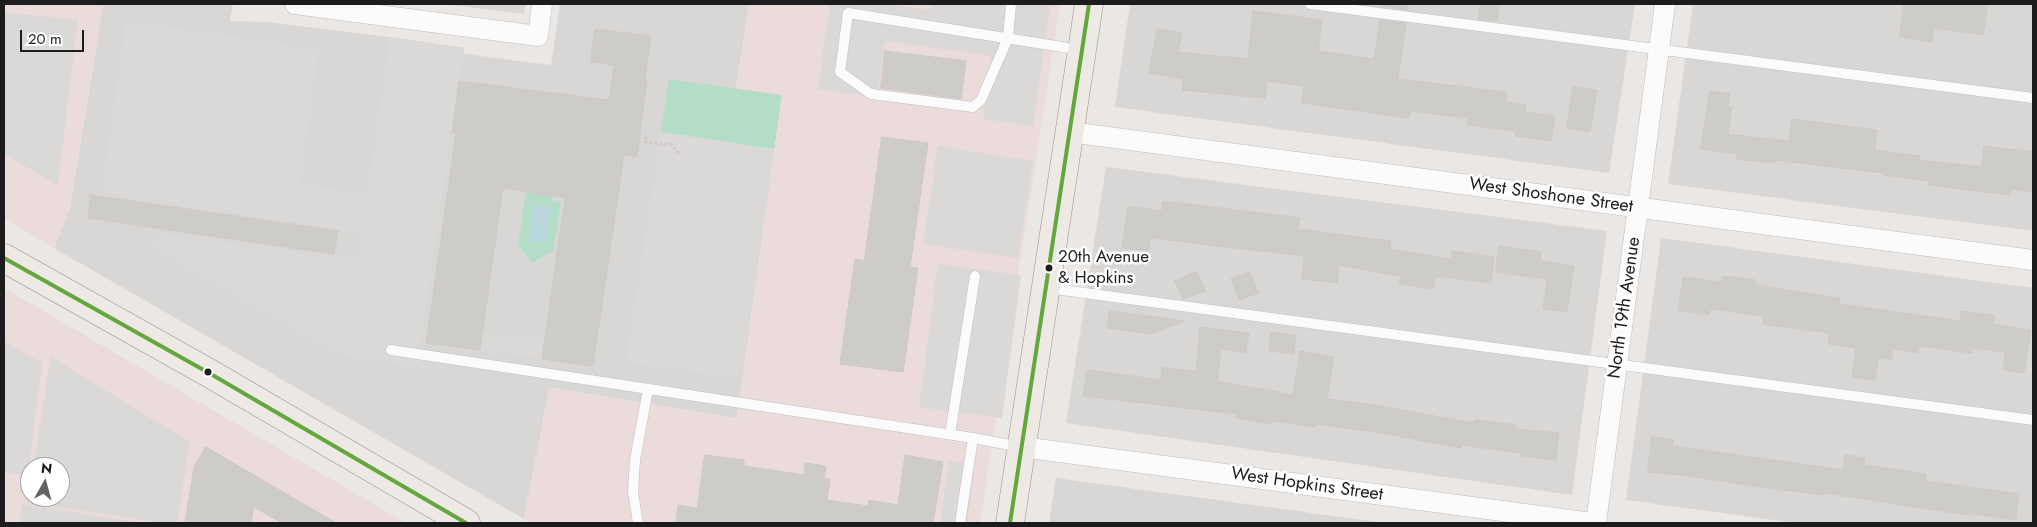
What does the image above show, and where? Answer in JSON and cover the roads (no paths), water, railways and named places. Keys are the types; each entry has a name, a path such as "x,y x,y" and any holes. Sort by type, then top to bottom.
{"main road":[{"path":"1010,523 1089,4"},
{"path":"4,258 209,373 466,523"}],"street":[{"path":"296,4 538,36 542,4"},
{"name":"North 19th Avenue","path":"1596,523 1666,4"},
{"name":"West Shoshone Street","path":"1070,132 2033,260"},
{"name":"West Hopkins Street","path":"1022,447 1592,523"}],"lane":[{"path":"1011,4 1008,38 981,100 973,107 871,94 840,72 849,8 1008,38 1082,50"},
{"path":"1310,4 2033,98"},
{"path":"950,434 975,276"},
{"path":"1046,288 2033,420"},
{"path":"391,350 950,434 1022,447"},
{"path":"638,523 633,492 634,460 648,389"},
{"path":"960,523 973,438"}],"water":[{"path":"533,205 552,207 547,243 529,241"}],"place":[{"name":"20th Avenue & Hopkins","path":"1049,268"}]}
